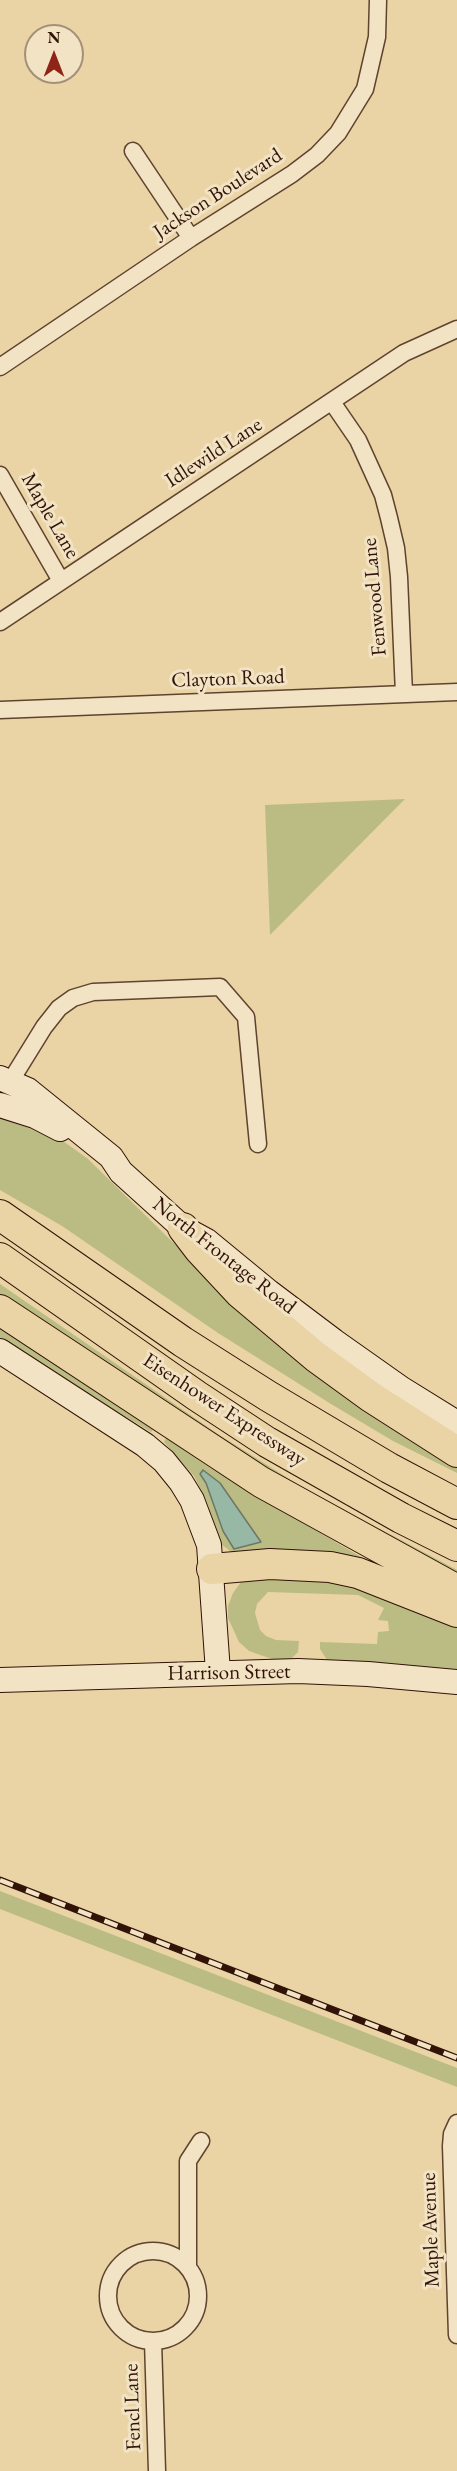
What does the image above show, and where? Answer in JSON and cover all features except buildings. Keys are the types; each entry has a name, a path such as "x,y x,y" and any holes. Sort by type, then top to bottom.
{"highway":[{"name":"Eisenhower Expressway","path":"0,1215 183,1342 268,1396 389,1468 457,1504"},
{"path":"183,1228 198,1249 240,1293 316,1357 371,1397 457,1452"},
{"name":"Eisenhower Expressway","path":"0,1258 197,1396 267,1442 401,1518 457,1546"},
{"path":"0,1310 261,1482 457,1590"},
{"path":"212,1569 280,1564 330,1567 358,1573 457,1612"}],"main road":[{"name":"North Frontage Road","path":"3,1086 27,1090 111,1157 121,1172 183,1228 207,1241 268,1292 334,1341 402,1389 457,1423"},
{"path":"0,1105 35,1116 61,1129 121,1172"},
{"path":"0,1351 122,1428 164,1461 192,1500 209,1545 218,1672"},
{"name":"Harrison Street","path":"0,1680 218,1672 368,1674 457,1682"}],"street":[{"name":"Jackson Boulevard","path":"0,367 191,238 292,174 317,155 338,133 365,89 377,37 378,0"},
{"path":"133,151 191,238"},
{"name":"Idlewild Lane","path":"0,622 404,353 457,329"},
{"name":"Fenwood Lane","path":"332,402 358,440 383,495 389,518 399,577 404,694"},
{"name":"Maple Lane","path":"0,475 61,580"},
{"name":"Clayton Road","path":"0,710 457,692"},
{"path":"3,1086 59,1008 73,998 93,992 220,987 246,1017 258,1144"},
{"name":"Maple Avenue","path":"456,2123 451,2146 457,2335"},
{"name":"Fencl Lane","path":"188,2266 168,2253 147,2251 127,2259 112,2277 108,2298 115,2321 134,2337 153,2341 175,2336 191,2321 197,2309 198,2285 188,2266 188,2161 201,2141"},
{"name":"Fencl Lane","path":"153,2341 157,2471"}],"green space":[{"path":"405,799 270,935 265,805"},
{"path":"3,1116 60,1139 87,1158 199,1268 457,1461 457,1473 393,1441 331,1404 218,1333 62,1226 0,1190 0,1119"},
{"path":"0,1284 218,1434 302,1487 457,1570 457,1577 270,1473 0,1296"},
{"path":"0,1329 153,1430 151,1432 0,1340"},
{"path":"166,1438 210,1468 378,1567 233,1553 222,1545 206,1500 194,1476 164,1442"},
{"path":"322,1575 457,1624 457,1673 327,1660 320,1649 320,1642 377,1644 378,1632 389,1631 388,1621 378,1620 384,1608 358,1595 268,1592 257,1604 255,1613 260,1630 266,1636 276,1640 299,1641 298,1652 291,1659 272,1659 249,1651 239,1642 228,1618 228,1606 241,1582 252,1576"},
{"path":"0,1891 457,2068 457,2087 0,1909"}],"shaded area":[{"path":"203,1470 220,1483 261,1542 234,1549 223,1531 206,1483 200,1474"}],"railway":[{"path":"0,1880 457,2058"}]}
